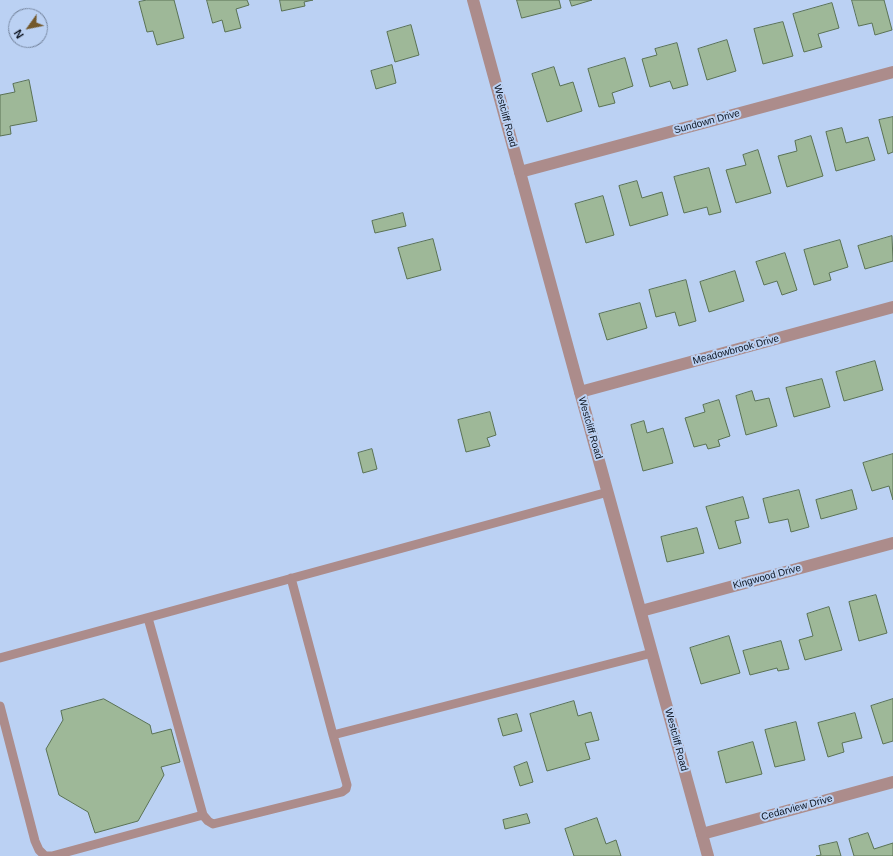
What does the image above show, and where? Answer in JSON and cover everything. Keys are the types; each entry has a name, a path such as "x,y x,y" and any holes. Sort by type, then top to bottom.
{"street":[{"name":"Westcliff Road","path":"473,0 708,856"},
{"name":"Sundown Drive","path":"520,172 893,72"},
{"name":"Meadowbrook Drive","path":"580,392 893,308"},
{"name":"Kingwood Drive","path":"641,611 893,543"},
{"name":"Cedarview Drive","path":"702,834 893,782"}],"lane":[{"path":"0,658 608,492"},
{"path":"148,618 204,815 208,821 213,824 342,792 346,789 347,785 291,578"},
{"path":"333,735 652,653"},
{"path":"0,706 35,841 39,850 45,856 52,856 204,815"}],"building":[{"path":"147,0 174,0 184,38 157,45 153,31 147,32 139,2"},
{"path":"207,0 247,0 249,5 236,9 241,28 225,32 222,20 213,23"},
{"path":"280,0 313,0 304,2 305,6 282,11"},
{"path":"517,0 559,0 561,8 522,18"},
{"path":"570,0 592,0 572,6"},
{"path":"852,0 884,0 892,30 875,35 872,23 859,26"},
{"path":"832,3 839,28 818,34 822,47 804,52 793,14"},
{"path":"783,22 793,56 763,64 754,29"},
{"path":"411,25 419,55 395,62 387,32"},
{"path":"727,40 736,71 707,80 698,49"},
{"path":"677,43 688,85 673,89 670,81 650,87 642,59 657,55 655,49"},
{"path":"625,58 633,86 612,93 615,103 599,107 588,69"},
{"path":"392,65 396,83 376,89 371,71"},
{"path":"554,67 560,86 573,82 582,111 547,122 532,74"},
{"path":"29,80 37,121 10,126 11,134 0,136 0,95 15,92 13,84"},
{"path":"893,117 893,152 888,154 879,120"},
{"path":"842,128 846,143 868,137 875,160 836,171 826,132"},
{"path":"811,136 823,176 787,187 778,156 797,151 795,141"},
{"path":"758,150 771,193 736,203 726,170 746,165 743,155"},
{"path":"709,168 721,212 709,215 707,207 684,213 674,177"},
{"path":"637,181 642,198 662,192 668,215 630,226 619,186"},
{"path":"603,196 614,235 586,243 575,204"},
{"path":"403,213 406,226 375,233 372,221"},
{"path":"892,236 893,261 865,269 858,246"},
{"path":"433,239 441,270 407,279 398,248"},
{"path":"840,240 848,267 829,273 831,280 814,285 804,250"},
{"path":"785,253 797,290 782,295 777,281 764,285 756,262"},
{"path":"735,271 744,301 709,312 700,282"},
{"path":"686,280 696,321 679,326 675,312 656,317 649,290"},
{"path":"640,303 647,328 607,340 599,314"},
{"path":"875,361 883,390 844,401 836,372"},
{"path":"822,379 830,407 794,417 786,388"},
{"path":"752,391 755,401 769,398 777,426 746,435 736,396"},
{"path":"719,400 730,436 718,440 720,446 708,449 706,444 694,447 685,418 705,412 703,405"},
{"path":"490,412 496,435 487,438 490,446 466,452 458,420"},
{"path":"644,421 647,433 663,428 673,463 643,471 631,425"},
{"path":"372,449 377,469 363,473 358,453"},
{"path":"893,454 893,500 889,486 872,491 863,463"},
{"path":"799,490 809,527 791,532 788,519 769,523 763,499"},
{"path":"852,490 857,509 821,519 816,500"},
{"path":"743,497 749,518 735,521 741,543 719,549 706,507"},
{"path":"697,528 704,553 667,562 661,537"},
{"path":"876,595 887,633 859,641 849,602"},
{"path":"829,607 842,650 805,660 799,640 813,636 807,614"},
{"path":"729,636 740,673 701,684 690,648"},
{"path":"781,641 789,669 778,671 777,668 750,675 743,651"},
{"path":"104,699 150,725 152,734 171,729 180,762 161,767 164,775 138,821 95,833 88,812 59,795 46,749 63,720 61,711"},
{"path":"893,699 893,741 883,744 871,706"},
{"path":"574,701 578,716 591,712 599,740 585,743 590,759 547,771 530,714"},
{"path":"855,713 862,738 842,743 844,752 828,757 818,723"},
{"path":"517,714 522,731 503,736 498,719"},
{"path":"796,722 805,760 775,767 765,730"},
{"path":"753,742 762,774 726,783 718,752"},
{"path":"527,762 533,782 520,786 514,767"},
{"path":"527,814 530,823 505,829 503,820"},
{"path":"597,818 606,844 616,840 621,856 574,856 565,829"},
{"path":"868,833 874,849 893,843 893,856 854,856 849,839"},
{"path":"837,842 841,856 816,856 821,855 819,846"}]}
